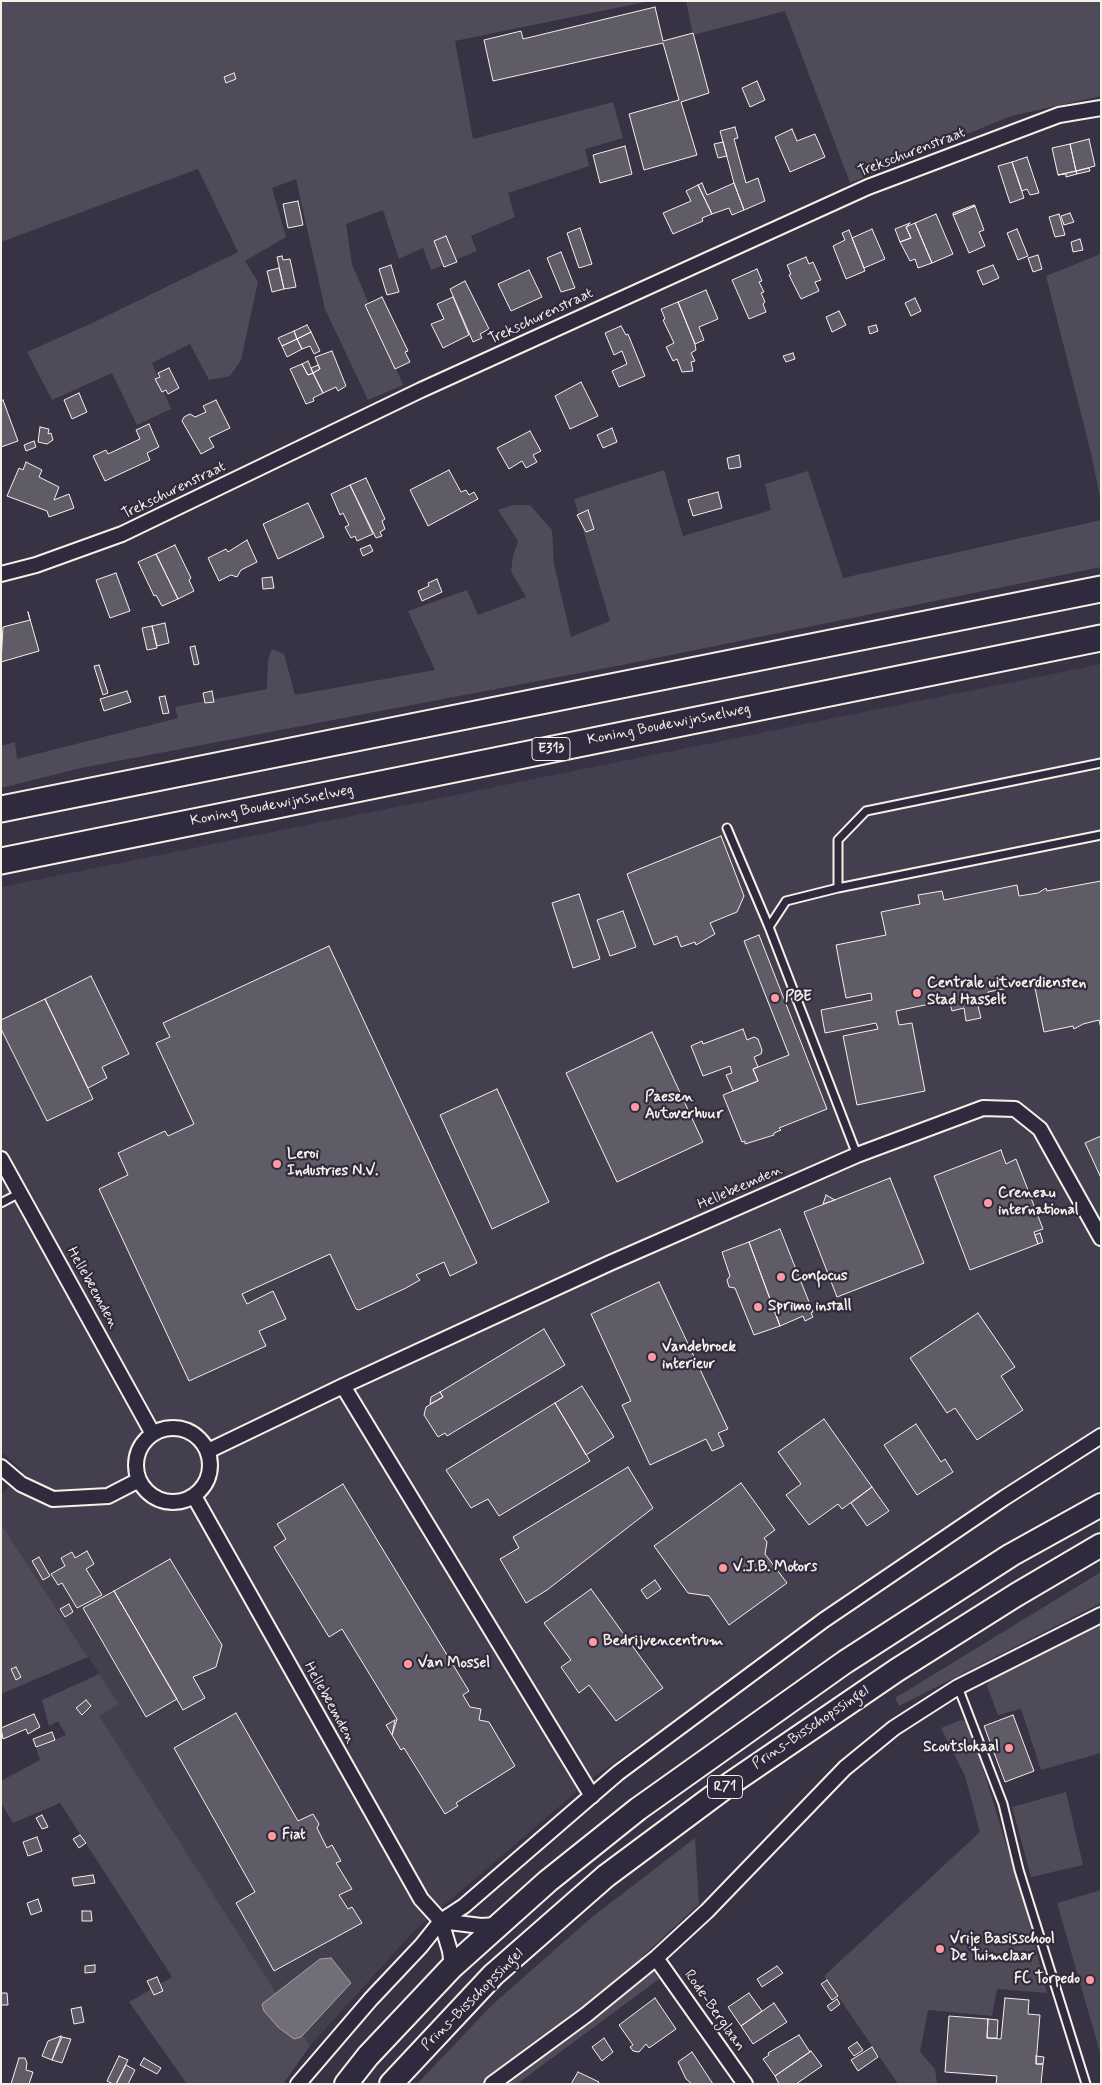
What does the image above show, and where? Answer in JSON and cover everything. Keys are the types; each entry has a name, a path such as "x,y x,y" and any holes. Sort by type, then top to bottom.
{"highway":[{"path":"1,809 1101,589"},
{"name":"Koning Boudewijnsnelweg","path":"1,861 1101,638"},
{"name":"R71","path":"346,2084 368,2056 452,1967 548,1881 638,1809 837,1668 1011,1555 1101,1505"},
{"name":"Prins-Bisschopssingel","path":"391,2084 493,1975 606,1876 727,1786 897,1670 1101,1545"}],"street":[{"name":"Trekschurenstraat","path":"1,574 36,565 122,534 431,385 868,187 1059,115 1101,108"},
{"name":"Hellebeemden","path":"208,1452 343,1386 601,1267 857,1155 983,1108 1015,1109 1040,1129 1101,1238"},
{"name":"Hellebeemden","path":"1,1159 153,1434"},
{"path":"343,1386 592,1796"},
{"path":"168,1428 184,1430 199,1438 208,1452 209,1476 203,1488 194,1496 179,1502 163,1501 148,1493 139,1480 136,1463 141,1447 153,1434 168,1428"},
{"path":"298,2084 371,1998 421,1946 441,1921 464,1906 648,1750 824,1620 1004,1498 1101,1436"},
{"path":"1,1467 21,1484 53,1499 108,1496 139,1480"},
{"name":"Hellebeemden","path":"194,1496 421,1899 441,1921"},
{"path":"492,2084 586,2015 656,1958 707,1911 845,1768 894,1728 958,1687 1101,1614"},
{"path":"441,1921 472,1925 498,1925"},
{"path":"441,1921 450,1951 452,1967"},
{"name":"Rode-Berglaan","path":"656,1958 745,2084"}],"lane":[{"path":"838,888 838,840 866,811 1101,763"},
{"path":"727,828 769,927 857,1155"},
{"path":"769,927 786,901 838,888 1101,836"},
{"path":"1,1203 21,1193"},
{"path":"958,1687 1003,1804 1019,1870 1086,2084"}],"shaded area":[{"path":"1,1 650,1 455,41 473,139 613,102 623,138 585,149 589,166 508,193 515,217 471,236 477,251 431,270 423,248 399,259 383,210 346,224 352,264 403,385 368,400 325,309 296,179 272,188 286,237 245,261 258,282 241,360 230,376 209,380 190,344 152,363 171,409 137,425 112,373 52,400 27,352 90,324 238,252 198,169 1,242"},
{"path":"686,1 1101,1 1101,96 1011,116 850,183 785,11 693,35"},
{"path":"1101,254 1101,502 1091,453 1046,276"},
{"path":"664,470 683,536 771,510 765,484 808,471 843,578 1101,520 1101,567 622,665 81,768 1,788 1,746 15,742 17,759 178,718 175,707 267,689 268,660 272,649 284,654 295,695 435,670 408,611 467,590 478,615 526,597 511,572 513,556 518,541 498,510 513,505 530,505 552,530 554,564 571,637 610,621 574,499"},
{"path":"1101,664 1101,1431 991,1498 595,1776 414,1931 310,2046 98,1716 119,1704 1,1524 1,1495 23,1471 1,1452 1,887"},
{"path":"1,1524 88,1657 1,1694"},
{"path":"1101,1572 1101,1603 899,1706 895,1698"},
{"path":"1101,1625 1101,1753 1041,1770 1021,1709 998,1715 987,1686 990,1680"},
{"path":"99,1674 119,1704 99,1716 310,2046 283,2084 187,2084 129,2002 172,1977 60,1803 13,1823 1,1803 1,1781 40,1760 36,1748 66,1735 58,1721 49,1726 42,1700"},
{"name":"Vrije Basisschool De Tuimelaar","path":"961,1720 966,1721 975,1743 1023,1899 1047,1993 997,1989 992,2016 928,2010 920,2052 935,2069 937,2083 898,2084 824,1976 980,1832 965,1776 941,1728"},
{"path":"1066,1792 1083,1865 1031,1877 1012,1807"},
{"path":"695,1838 699,1904 642,1957 659,1979 517,2084 417,2084 492,2005 592,1917"},
{"name":"FC Torpedo","path":"1101,1890 1101,2056 1057,1903"},
{"path":"331,1958 351,1983 301,2037 294,2039 278,2027 264,2011 262,2004 320,1959"}],"building":[{"path":"655,7 663,41 693,33 709,93 681,102 697,155 644,170 629,114 679,100 663,43 493,81 484,40 521,31 523,39"},
{"path":"234,73 236,79 226,83 224,77"},
{"path":"757,81 765,100 750,107 742,88"},
{"path":"735,127 738,138 734,139 746,183 758,178 765,201 744,210 734,183 720,131"},
{"path":"792,129 797,141 815,134 825,157 790,172 775,137"},
{"path":"1089,139 1095,166 1076,171 1070,144"},
{"path":"723,142 727,156 718,158 714,144"},
{"path":"1070,144 1076,171 1058,175 1052,148"},
{"path":"625,146 632,174 600,183 593,155"},
{"path":"1027,157 1039,193 1030,195 1027,189 1022,191 1012,162"},
{"path":"1012,162 1024,198 1010,203 998,166"},
{"path":"1089,168 1090,171 1077,174 1076,171"},
{"path":"1076,171 1077,174 1066,177 1066,174 1058,175"},
{"path":"702,183 707,195 734,183 744,210 732,215 729,208 712,214 698,185"},
{"path":"698,185 712,214 702,218 703,221 673,234 663,213 691,201 686,191"},
{"path":"298,201 303,225 288,228 283,204"},
{"path":"975,206 953,215 953,213"},
{"path":"975,206 984,230 979,232 985,246 969,253 953,215"},
{"path":"1070,213 1074,222 1064,225 1061,216"},
{"path":"936,214 953,254 932,263 915,223"},
{"path":"1059,214 1065,235 1055,237 1049,217"},
{"path":"910,223 906,227 911,238 900,242 895,229"},
{"path":"915,223 932,263 918,268 915,259 910,261 900,242 911,238 906,227"},
{"path":"580,228 592,264 579,268 567,233"},
{"path":"872,229 885,259 864,268 852,238"},
{"path":"1017,229 1028,256 1018,260 1007,233"},
{"path":"849,230 865,271 846,279 833,246 845,240 842,233"},
{"path":"446,236 457,262 444,267 434,241"},
{"path":"1080,239 1083,250 1073,252 1071,242"},
{"path":"561,252 575,288 561,292 547,258"},
{"path":"1038,255 1042,269 1033,272 1028,258"},
{"path":"282,256 283,260 290,259 296,287 284,289 277,257"},
{"path":"806,257 809,264 813,262 821,280 815,282 819,291 801,299 789,275 791,274 787,265"},
{"path":"391,265 399,292 387,295 379,269"},
{"path":"993,265 999,278 983,285 977,271"},
{"path":"279,268 284,289 272,292 267,271"},
{"path":"757,269 762,281 759,282 764,292 761,293 765,302 763,304 766,312 749,319 732,280"},
{"path":"529,270 542,297 511,311 498,284"},
{"path":"465,281 489,329 480,334 482,338 473,342 450,289"},
{"path":"706,290 718,319 699,327 704,340 695,344 678,302"},
{"path":"382,297 408,351 405,352 410,362 395,369 365,305"},
{"path":"453,297 469,335 443,348 431,324 444,319 437,304"},
{"path":"915,298 921,311 911,316 905,303"},
{"path":"678,302 695,344 696,350 691,353 695,361 691,362 693,371 682,372 677,359 673,361 666,347 674,343 663,320 665,319 661,309"},
{"path":"839,311 846,325 832,332 826,317"},
{"path":"307,325 311,332 297,339 294,331"},
{"path":"876,325 878,331 870,334 868,327"},
{"path":"621,326 626,335 628,334 645,376 619,387 612,371 627,364 622,351 614,355 605,333"},
{"path":"294,331 297,339 282,346 278,338"},
{"path":"311,332 320,351 314,354 310,346 302,349 297,339"},
{"path":"297,339 302,349 287,357 282,346"},
{"path":"332,351 346,386 338,391 336,387 323,393 313,373 320,369 315,357"},
{"path":"793,353 795,359 786,362 783,356"},
{"path":"308,361 313,373 308,375 302,364"},
{"path":"302,364 308,375 313,373 323,393 313,398 314,401 306,404 290,369"},
{"path":"318,365 320,369 313,373 311,368"},
{"path":"169,368 179,388 168,394 166,390 162,392 155,379 160,377 158,373"},
{"path":"581,382 598,416 570,429 555,396"},
{"path":"79,393 87,412 72,419 64,400"},
{"path":"3,400 18,441 1,447 1,401"},
{"path":"216,400 230,428 209,438 214,447 201,454 182,421 184,417 190,414 195,417 206,412 203,406"},
{"path":"149,424 159,447 147,453 150,460 105,481 93,456 106,450 108,454 140,439 136,430"},
{"path":"40,427 49,429 48,434 51,433 53,440 47,444 38,442"},
{"path":"612,428 617,442 603,448 597,435"},
{"path":"530,431 541,451 533,455 537,462 526,468 522,461 509,469 497,448"},
{"path":"34,441 36,447 26,451 24,445"},
{"path":"739,455 741,467 729,469 727,458"},
{"path":"26,462 42,470 39,477 59,487 54,500 69,494 74,508 49,517 47,511 7,496 19,468 23,470"},
{"path":"449,470 461,492 466,490 469,495 474,492 478,499 428,526 410,490"},
{"path":"366,478 385,519 382,521 385,529 380,532 382,536 376,538 350,485"},
{"path":"350,485 373,534 357,541 355,536 351,538 345,527 349,525 343,513 340,515 331,494"},
{"path":"718,492 722,508 693,516 688,500"},
{"path":"308,503 324,537 278,559 263,524"},
{"path":"588,510 594,529 586,532 577,515"},
{"path":"247,540 257,562 241,570 237,577 231,575 219,581 208,558 226,549 228,552"},
{"path":"175,545 191,578 189,580 194,591 178,599 156,554"},
{"path":"370,545 373,551 363,556 360,549"},
{"path":"156,554 178,599 162,606 156,595 154,596 138,562"},
{"path":"116,573 130,611 110,618 96,580"},
{"path":"272,577 274,588 263,589 262,578"},
{"path":"437,579 442,592 422,601 418,591 429,586 428,583"},
{"path":"28,612 39,651 1,662 3,627 30,620"},
{"path":"165,623 169,643 157,646 152,626"},
{"path":"152,626 157,648 147,650 142,628"},
{"path":"195,646 199,664 194,665 190,647"},
{"path":"99,665 108,693 103,695 94,666"},
{"path":"127,691 131,702 104,711 100,699"},
{"path":"212,691 214,702 205,703 203,693"},
{"path":"165,696 169,713 163,714 159,697"},
{"path":"721,836 744,896 737,912 710,923 715,934 696,945 695,942 681,947 677,936 654,945 627,874"},
{"name":"Centrale uitvoerdiensten Stad Hasselt","path":"1101,881 1101,1029 1099,1020 1083,1024 1074,1029 1073,1026 1044,1032 1034,983 988,992 990,1004 978,1006 981,1018 966,1021 964,1008 952,1011 949,1000 896,1011 899,1025 912,1023 925,1091 857,1105 843,1036 878,1029 876,1023 825,1033 821,1010 872,1000 871,993 846,998 836,945 886,935 881,912 920,904 918,895 942,891 944,900 1017,885 1019,896 1038,893 1046,888 1047,891"},
{"path":"579,894 600,959 573,968 552,903"},
{"path":"623,911 636,947 610,956 597,920"},
{"name":"PBE","path":"759,935 827,1109 779,1128 781,1130 774,1133 774,1135 745,1144 745,1141 742,1142 723,1095 758,1081 753,1069 789,1055 744,941"},
{"name":"Leroi Industries N.V.","path":"329,946 477,1263 450,1276 444,1262 416,1275 420,1280 406,1288 359,1310 356,1309 330,1254 242,1294 247,1304 273,1291 286,1319 259,1331 266,1346 189,1381 99,1189 128,1175 118,1153 165,1131 168,1136 194,1124 156,1043 170,1037 163,1023"},
{"path":"91,976 129,1054 102,1067 107,1078 88,1088 45,999"},
{"path":"45,999 93,1099 47,1121 1,1029 1,1020"},
{"path":"743,1029 747,1040 754,1037 758,1039 762,1050 761,1054 754,1057 758,1067 753,1069 758,1081 733,1091 726,1075 732,1073 730,1066 703,1076 691,1046 702,1041 703,1044"},
{"name":"Paesen Autoverhuur","path":"652,1032 703,1142 617,1182 566,1073"},
{"path":"497,1089 549,1202 492,1229 440,1115"},
{"path":"1101,1136 1101,1178 1085,1143"},
{"name":"Creneau international","path":"1001,1150 1006,1164 1016,1159 1043,1229 1034,1232 1038,1244 970,1270 934,1176"},
{"path":"890,1178 924,1263 837,1297 804,1212"},
{"path":"826,1195 835,1200 823,1204"},
{"name":"Confocus","path":"780,1229 813,1312 811,1313 813,1317 805,1321 803,1316 780,1326 749,1242"},
{"path":"1040,1233 1043,1242 1038,1244 1035,1235"},
{"name":"Sprimo install","path":"749,1242 780,1326 754,1335 735,1288 729,1287 727,1280 730,1276 722,1252"},
{"name":"Vandebroek interieur","path":"659,1282 728,1429 718,1433 724,1446 712,1451 706,1439 650,1465 622,1405 631,1401 591,1314"},
{"path":"978,1313 1015,1367 1001,1376 1023,1410 977,1440 955,1408 947,1413 910,1358"},
{"path":"544,1329 565,1365 447,1436 445,1433 438,1437 424,1415 426,1407 443,1397 440,1392"},
{"path":"582,1386 614,1437 586,1455 555,1403"},
{"path":"440,1392 443,1397 430,1404 431,1397"},
{"path":"555,1403 590,1461 499,1516 488,1499 471,1508 446,1470"},
{"path":"824,1419 872,1487 842,1509 838,1504 809,1525 786,1495 801,1484 778,1452"},
{"path":"916,1424 941,1462 945,1459 953,1472 917,1495 884,1445"},
{"path":"628,1467 653,1508 547,1590 526,1603 500,1559 519,1548 513,1537"},
{"name":"V.J.B. Motors","path":"741,1483 775,1530 764,1538 767,1542 765,1554 787,1583 729,1625 709,1596 688,1593 654,1546"},
{"name":"Van Mossel","path":"343,1484 469,1691 463,1695 470,1707 481,1709 479,1720 489,1722 515,1766 456,1803 458,1806 445,1814 404,1748 401,1750 392,1735 397,1719 342,1629 329,1637 274,1547 286,1539 277,1524"},
{"path":"872,1487 889,1511 867,1526 851,1503"},
{"path":"87,1551 94,1564 86,1569 102,1595 77,1608 62,1583 58,1585 51,1574 65,1566 61,1558 72,1552 75,1558"},
{"path":"39,1557 50,1576 43,1580 32,1561"},
{"path":"170,1559 222,1645 216,1667 193,1677 205,1698 183,1710 114,1591"},
{"path":"655,1580 661,1589 647,1599 641,1590"},
{"name":"Bedrijvencentrum","path":"591,1589 663,1688 616,1721 589,1685 579,1693 561,1667 571,1660 544,1623"},
{"path":"114,1591 177,1699 146,1717 83,1608"},
{"path":"69,1604 73,1612 65,1617 60,1609"},
{"path":"16,1667 21,1677 16,1680 11,1669"},
{"path":"86,1700 91,1706 82,1715 76,1708"},
{"name":"Fiat","path":"236,1713 298,1821 313,1814 319,1824 317,1828 327,1848 332,1845 341,1861 336,1863 352,1889 339,1895 348,1909 352,1907 362,1923 274,1971 236,1903 255,1892 174,1748"},
{"path":"34,1714 40,1727 28,1734 26,1729 3,1739 1,1728"},
{"name":"Scoutslokaal","path":"1013,1715 1034,1771 1005,1782 984,1726"},
{"path":"395,1720 392,1735 386,1725"},
{"path":"52,1732 55,1740 36,1747 33,1739"},
{"path":"42,1815 48,1827 42,1829 36,1818"},
{"path":"80,1835 86,1843 79,1848 73,1839"},
{"path":"37,1837 42,1851 28,1856 23,1842"},
{"path":"93,1875 95,1883 74,1886 72,1878"},
{"path":"38,1899 42,1911 31,1915 27,1903"},
{"path":"82,1911 91,1911 92,1921 82,1921"},
{"path":"95,1965 95,1972 85,1973 85,1966"},
{"path":"777,1966 783,1973 762,1987 757,1979"},
{"path":"157,1977 163,1991 154,1995 147,1981"},
{"path":"827,1980 838,1996 832,2000 821,1984"},
{"path":"1,1993 7,1993 8,2005 1,2005"},
{"path":"749,1993 762,2011 741,2026 728,2007"},
{"path":"655,1998 676,2029 649,2048 646,2044 639,2052 633,2051 630,2047 633,2045 619,2025"},
{"path":"1005,1998 1029,2000 1028,2014 1040,2015 1036,2064 1043,2064 1041,2084 996,2084 997,2076 945,2072 949,2016 988,2019 987,2038 1001,2039"},
{"path":"837,1999 840,2004 831,2011 827,2006"},
{"path":"774,2003 787,2022 753,2044 741,2026"},
{"path":"81,2007 84,2022 74,2024 71,2009"},
{"path":"988,2019 998,2020 997,2038 987,2038"},
{"path":"799,2035 810,2052 775,2076 763,2059 769,2055 768,2053"},
{"path":"61,2036 52,2060 42,2056 48,2041"},
{"path":"62,2037 71,2039 62,2063 52,2060"},
{"path":"604,2038 613,2052 602,2061 592,2047"},
{"path":"857,2042 863,2050 854,2056 848,2048"},
{"path":"872,2047 878,2057 858,2071 851,2060"},
{"path":"811,2051 822,2066 796,2084 779,2084 775,2076"},
{"path":"692,2052 713,2084 692,2084 686,2079 678,2062"},
{"path":"119,2056 128,2060 116,2084 113,2084 107,2081"},
{"path":"1036,2056 1044,2057 1043,2064 1036,2064"},
{"path":"19,2058 25,2058 27,2063 26,2070 33,2072 29,2084 11,2084"},
{"path":"144,2058 161,2068 157,2074 140,2065"},
{"path":"126,2065 135,2070 128,2084 116,2084"},
{"path":"578,2072 599,2082 598,2084 571,2084"}],"place":[{"name":"Centrale uitvoerdiensten Stad Hasselt","path":"917,993"},
{"name":"PBE","path":"775,998"},
{"name":"Paesen Autoverhuur","path":"635,1107"},
{"name":"Leroi Industries N.V.","path":"277,1164"},
{"name":"Creneau international","path":"988,1203"},
{"name":"Confocus","path":"781,1277"},
{"name":"Sprimo install","path":"758,1307"},
{"name":"Vandebroek interieur","path":"652,1357"},
{"name":"V.J.B. Motors","path":"723,1568"},
{"name":"Bedrijvencentrum","path":"593,1642"},
{"name":"Van Mossel","path":"408,1664"},
{"name":"Scoutslokaal","path":"1009,1748"},
{"name":"Fiat","path":"272,1836"},
{"name":"Vrije Basisschool De Tuimelaar","path":"940,1949"},
{"name":"FC Torpedo","path":"1090,1980"}]}
